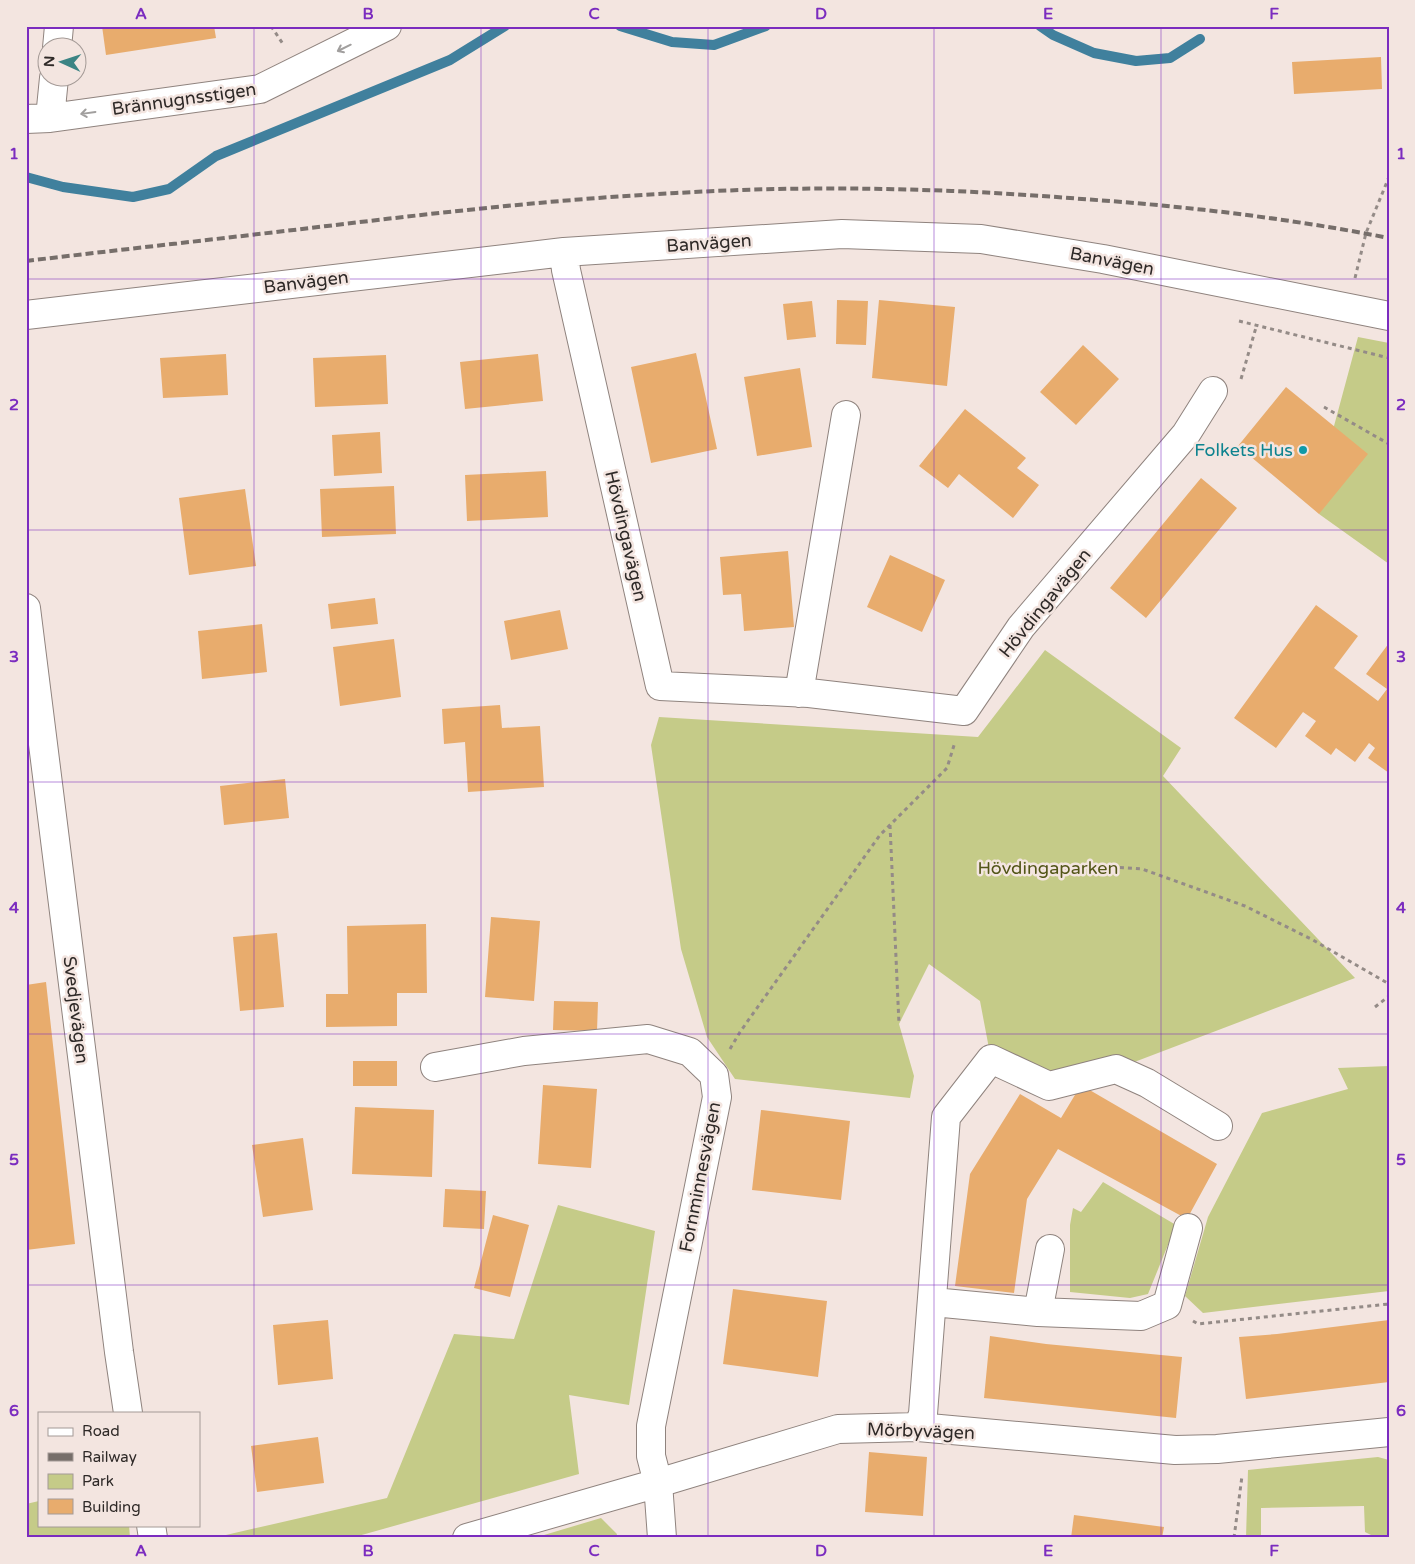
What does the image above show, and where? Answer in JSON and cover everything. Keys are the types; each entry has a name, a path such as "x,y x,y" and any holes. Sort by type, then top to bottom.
{"street":[{"name":"Brännugnsstigen","path":"38,119 260,89 388,26"},
{"path":"38,119 50,88"},
{"name":"Banvägen","path":"26,315 564,252 842,234 980,238 1103,259 1389,316"},
{"name":"Hövdingavägen","path":"564,252 568,280 660,686 799,693 964,711 1021,627 1186,434 1213,391"},
{"path":"799,693 846,415"},
{"name":"Svedjevägen","path":"26,608 35,750 128,1412"},
{"path":"435,1067 524,1052 648,1039 690,1052 714,1075"},
{"path":"918,1427 923,1414 946,1117 991,1059 1049,1086 1116,1068 1147,1083 1218,1126"},
{"name":"Fornminnesvägen","path":"662,1538 658,1483 651,1456 651,1426 717,1097 714,1075"},
{"path":"933,1302 1038,1312 1141,1316 1167,1305 1188,1228"},
{"path":"1038,1312 1050,1249"},
{"name":"Mörbyvägen","path":"467,1538 838,1429 918,1427 1174,1450 1216,1449 1389,1432"}],"path":[{"path":"1348,308 1366,233 1389,177"},
{"path":"1238,320 1389,358"},
{"path":"1213,391 1241,379 1257,324"},
{"path":"1324,407 1389,444"},
{"path":"714,1075 740,1032 880,835 947,768 964,711"},
{"path":"890,824 899,1024"},
{"path":"1000,865 1094,866 1142,869 1245,906 1313,940 1389,984"},
{"path":"1375,1007 1389,996"},
{"path":"1167,1305 1198,1324 1389,1304"},
{"path":"1234,1538 1242,1473"}],"green space":[{"path":"1358,337 1389,343 1389,564 1319,514 1334,426"},
{"name":"Hövdingaparken","path":"1045,650 1181,748 1163,776 1355,978 1116,1069 1049,1086 991,1059 980,1001 929,964 899,1024 914,1076 910,1098 735,1079 707,1037 681,949 651,745 659,717 978,737"},
{"path":"1389,1066 1389,1291 1203,1313 1185,1296 1208,1217 1262,1113 1348,1089 1338,1068"},
{"path":"1103,1182 1176,1225 1148,1294 1130,1298 1070,1292 1070,1225 1073,1208 1081,1212"},
{"path":"558,1205 655,1231 629,1405 569,1395 579,1474 351,1538 213,1538 387,1498 454,1334 514,1339"},
{"path":"1378,1457 1389,1460 1389,1535 1371,1535 1365,1532 1364,1506 1261,1508 1261,1538 1246,1538 1248,1470"},
{"path":"38,1501 38,1526 129,1526 130,1538 26,1538 26,1504"},
{"path":"601,1518 617,1534 616,1538 534,1538"}],"building":[{"path":"102,26 214,26 216,38 106,55"},
{"path":"1381,57 1382,89 1294,94 1292,62"},
{"path":"837,300 868,301 866,345 836,344"},
{"path":"879,300 955,307 947,386 872,378"},
{"path":"812,301 816,337 787,340 783,304"},
{"path":"1083,345 1119,379 1076,425 1040,392"},
{"path":"696,353 717,449 651,463 631,367"},
{"path":"226,354 228,395 163,398 160,358"},
{"path":"538,354 543,401 465,409 460,362"},
{"path":"386,355 388,404 315,407 313,358"},
{"path":"800,368 812,447 757,456 744,377"},
{"name":"Folkets Hus","path":"1286,387 1368,454 1319,514 1238,446"},
{"path":"965,409 1026,458 1017,468 1039,485 1013,518 959,474 948,488 919,466"},
{"path":"380,432 382,473 334,476 332,435"},
{"path":"546,471 548,517 467,521 465,475"},
{"path":"1201,478 1237,508 1146,618 1110,588"},
{"path":"394,486 396,534 322,537 320,489"},
{"path":"245,489 256,566 189,575 179,498"},
{"path":"788,551 794,627 744,631 741,594 723,595 720,557"},
{"path":"890,555 945,580 922,632 867,607"},
{"path":"375,598 378,624 331,629 328,604"},
{"path":"1316,605 1358,636 1334,668 1378,701 1387,689 1366,674 1389,643 1389,773 1368,758 1375,748 1369,743 1355,762 1336,748 1331,755 1305,736 1316,721 1303,712 1276,748 1234,718"},
{"path":"560,610 568,649 511,660 504,621"},
{"path":"262,624 267,672 202,679 198,631"},
{"path":"394,639 401,697 340,706 333,647"},
{"path":"500,705 502,728 540,726 544,787 468,792 465,742 444,744 442,709"},
{"path":"285,779 289,818 224,825 220,786"},
{"path":"491,917 540,921 534,1001 485,997"},
{"path":"426,924 427,993 397,993 397,1026 326,1027 326,994 348,994 347,926"},
{"path":"277,933 284,1007 240,1011 233,937"},
{"path":"46,982 75,1244 26,1250 26,985"},
{"path":"554,1001 598,1002 597,1031 553,1030"},
{"path":"353,1061 397,1061 397,1086 353,1086"},
{"path":"543,1085 597,1089 591,1168 538,1164"},
{"path":"1081,1085 1217,1164 1187,1219 1058,1149 1027,1199 1014,1293 955,1286 970,1174 1020,1094 1061,1118"},
{"path":"355,1107 434,1110 432,1177 352,1174"},
{"path":"761,1110 850,1121 841,1200 752,1190"},
{"path":"303,1138 313,1210 263,1217 252,1145"},
{"path":"445,1189 486,1191 484,1229 443,1227"},
{"path":"493,1215 529,1225 510,1297 474,1288"},
{"path":"733,1289 827,1301 818,1377 723,1364"},
{"path":"328,1320 333,1379 278,1385 273,1325"},
{"path":"1389,1320 1389,1382 1246,1399 1239,1337"},
{"path":"990,1336 1046,1344 1182,1357 1176,1418 984,1398"},
{"path":"318,1437 324,1483 257,1492 251,1446"},
{"path":"869,1452 927,1457 923,1516 865,1512"},
{"path":"1074,1515 1164,1527 1162,1538 1071,1538"}],"waterway":[{"path":"26,177 63,187 133,197 169,189 216,156 450,60 505,26"},
{"path":"620,26 672,42 714,45 766,26"},
{"path":"1040,26 1053,35 1094,53 1136,61 1170,58 1200,39"}],"railway":[{"path":"26,261 501,206 632,196 829,188 981,192 1121,202 1198,209 1274,219 1389,238"}],"place":[{"name":"Folkets Hus","path":"1303,450"}]}
